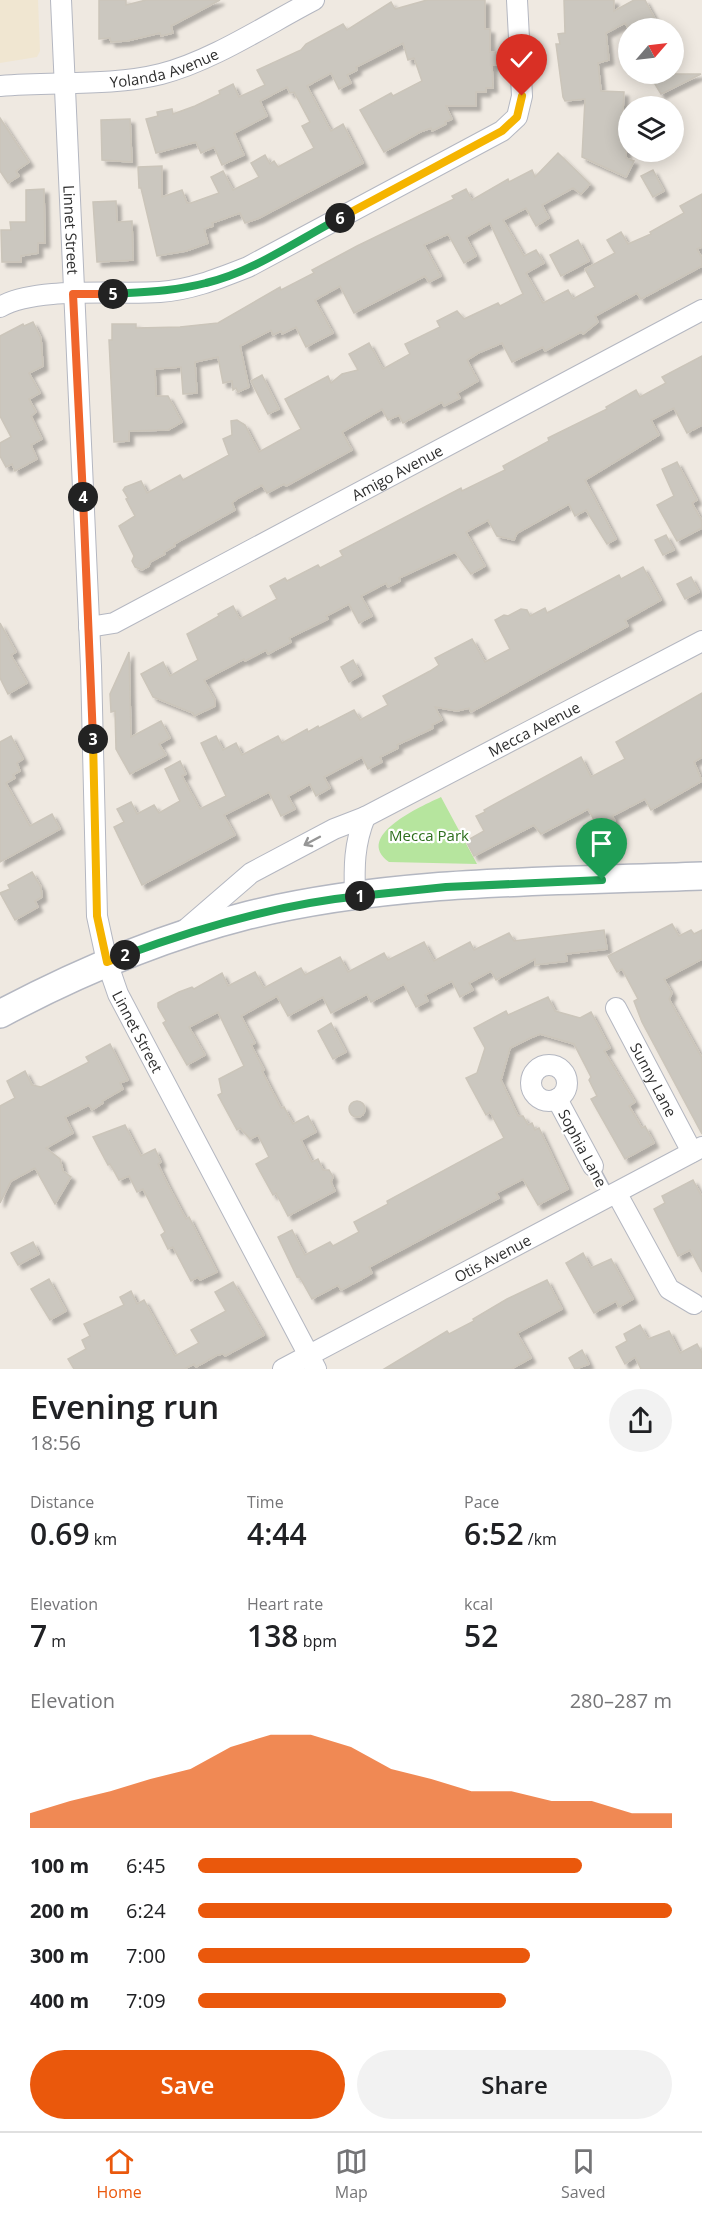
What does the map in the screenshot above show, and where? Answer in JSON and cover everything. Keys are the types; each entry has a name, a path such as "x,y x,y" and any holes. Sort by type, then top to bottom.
{"main road":[{"path":"0,1014 107,962 179,936 249,915 355,896 446,887 702,876"}],"street":[{"name":"Linnet Street","path":"61,0 89,627 97,916 107,962 118,994 313,1362"},
{"name":"Yolanda Avenue","path":"0,86 132,79 161,74 197,61 314,0"},
{"path":"0,307 22,298 73,294 163,292 208,283 248,267 502,131 517,117 522,96 517,0"},
{"name":"Amigo Avenue","path":"89,627 114,623 702,310"},
{"name":"Mecca Avenue","path":"179,936 251,873 334,829 365,817 702,641"},
{"path":"355,896 354,861 357,838 365,817"},
{"name":"Sunny Lane","path":"616,1008 697,1150"},
{"name":"Sophia Lane","path":"557,1099 593,1166"},
{"name":"Otis Avenue","path":"284,1369 313,1362 697,1150"},
{"path":"613,1196 669,1289 694,1304"}],"lane":[{"name":"Sophia Lane","path":"593,1166 613,1196"}],"shaded area":[{"path":"0,0 38,0 40,51 37,57 0,63"}],"green space":[{"name":"Mecca Park","path":"441,797 477,864 389,862 380,852 379,842 385,832 394,823"}],"building":[{"path":"99,0 126,0 126,5 146,0 220,0 171,26 173,33 161,36 160,33 127,41 111,42 110,38 99,39"},
{"path":"427,0 485,0 485,29 490,29 490,52 496,52 496,65 492,65 493,88 486,88 486,92 476,92 476,106 446,106 452,119 445,122 446,124 432,131 431,128 420,132 384,152 360,110 391,93 393,96 422,81 414,58 408,60 403,43 356,67 357,70 347,75 351,83 339,89 331,73 307,86 331,131 343,124 363,163 259,218 245,223 240,213 212,223 213,226 204,229 208,243 186,251 157,256 141,188 139,188 138,167 162,166 162,197 182,190 187,203 191,203 219,193 211,177 223,171 233,190 259,177 251,163 265,155 270,164 274,161 278,167 314,148 302,126 310,122 294,92 290,93 287,87 260,101 267,116 234,133 244,155 222,165 214,147 201,153 196,142 156,153 146,119 158,116 157,112 172,109 173,114 195,106 220,94 219,91 233,84 239,97 265,85 257,70 301,50 306,44 343,24 347,30 391,2 395,9"},
{"path":"564,0 614,0 614,11 634,0 645,0 654,18 618,18 618,27 606,33 609,60 598,63 601,91 624,92 624,96 618,96 618,162 634,162 626,177 582,157 585,99 565,101 563,97 556,44 560,44 558,34 565,33"},
{"path":"684,74 701,74 684,82"},
{"path":"655,84 681,84 661,94"},
{"path":"0,118 29,162 16,171 19,176 8,183 0,171"},
{"path":"130,119 132,162 102,160 101,120"},
{"path":"558,153 590,184 581,194 573,188 542,205 549,218 536,226 526,208 503,220 524,256 536,250 544,263 526,273 543,303 568,290 573,299 595,287 585,269 615,253 607,240 621,232 628,244 651,234 650,232 684,213 680,206 702,194 702,247 697,249 702,258 702,266 641,299 637,293 595,316 598,322 583,334 581,332 545,351 543,347 512,362 502,343 478,353 467,360 478,381 457,393 460,398 444,406 442,402 403,423 399,415 388,420 382,409 342,432 352,450 286,486 284,484 267,493 262,485 232,503 235,510 174,544 175,546 164,552 165,554 150,562 149,566 142,570 135,567 132,561 134,556 119,526 135,516 126,499 128,498 123,490 125,487 141,481 147,493 180,475 183,480 229,455 223,439 232,435 231,421 237,420 245,425 259,452 301,429 285,399 328,376 331,383 342,374 358,370 349,354 369,343 383,369 410,354 405,344 440,327 437,321 457,311 464,319 498,303 500,306 523,294 490,223 466,237 476,256 464,263 448,234 424,245 441,276 429,282 425,276 354,313 340,286 315,300 333,333 306,347 296,327 282,334 281,331 273,335 271,330 240,346 249,387 238,392 236,388 233,390 232,381 223,383 218,357 195,362 197,393 183,394 181,367 155,369 156,396 168,396 182,422 168,430 129,431 129,441 114,442 109,340 112,340 112,324 136,324 136,328 218,323 280,287 281,290 314,273 312,270 357,246 454,199 452,196 466,189 472,200 508,179 509,182 532,170 535,177"},
{"path":"653,170 664,191 653,197 641,176"},
{"path":"44,189 45,243 38,243 38,253 21,256 21,262 2,262 1,230 11,230 10,222 26,222 26,190"},
{"path":"116,201 117,222 132,221 133,260 97,262 93,202"},
{"path":"578,240 589,261 561,276 550,255"},
{"path":"33,322 41,338 43,366 29,373 40,393 29,399 36,412 31,416 42,439 31,445 37,459 15,471 12,464 6,467 0,456 0,443 11,437 0,416 0,336 23,324 24,326"},
{"path":"702,356 702,425 687,433 674,408 651,420 659,435 585,480 616,539 607,544 586,510 575,516 569,504 517,533 514,540 497,536 488,520 466,532 485,566 471,574 455,552 399,578 400,581 388,587 386,583 361,596 372,616 359,623 349,604 326,616 328,619 289,638 291,642 268,654 266,650 245,661 244,659 204,680 215,700 215,706 194,716 193,713 153,697 141,674 163,662 170,676 198,660 187,634 219,616 218,614 233,606 240,619 277,599 270,586 285,578 287,581 318,565 320,568 343,556 340,551 461,488 462,491 505,470 503,466 549,441 548,438 607,409 606,407 636,390 640,397 666,383 662,377"},
{"path":"262,375 279,409 268,414 251,381"},
{"path":"677,462 697,500 692,503 702,521 702,528 677,541 657,505 674,496 662,469"},
{"path":"666,535 674,550 663,555 655,540"},
{"path":"643,567 661,600 625,620 628,626 471,712 469,708 457,711 435,707 442,720 432,725 433,728 397,745 398,748 380,757 382,762 368,769 362,757 324,777 330,788 316,796 310,784 288,796 295,809 281,816 269,792 224,815 235,835 142,885 114,827 124,822 117,809 131,802 137,814 154,805 159,813 180,801 165,769 180,761 186,774 182,776 200,809 226,796 201,743 216,736 223,750 236,743 242,755 278,736 282,743 307,729 308,732 318,726 319,728 354,710 360,720 388,705 383,696 439,665 435,658 472,639 485,662 510,649 495,620 504,615 508,616 521,609 527,610 530,616 545,608 547,613 619,575 621,579"},
{"path":"691,577 699,592 685,599 677,584"},
{"path":"0,623 16,652 11,655 27,683 8,694 0,678"},
{"path":"129,652 131,737 161,721 170,738 159,744 166,755 130,774 116,749 115,711 111,712 110,694"},
{"path":"353,660 361,675 349,682 341,667"},
{"path":"702,693 702,757 694,762 702,781 651,810 645,799 612,816 615,821 599,829 588,809 541,834 534,825 474,856 466,841 484,831 476,816 485,812 484,810 581,757 591,777 625,759 616,742"},
{"path":"11,736 23,759 17,763 20,771 13,775 15,778 6,783 30,826 52,814 60,829 0,862 0,742"},
{"path":"32,872 41,887 42,897 35,901 38,907 15,920 0,893 10,889 8,885"},
{"path":"672,924 679,936 691,930 694,934 702,930 702,959 664,979 672,993 669,999 702,1058 702,1134 642,1022 634,1001 638,999 622,969 617,972 608,956"},
{"path":"604,930 607,949 566,954 567,961 535,965 535,959 496,980 491,971 469,983 473,990 460,997 452,981 425,995 428,1001 416,1007 404,984 371,1002 367,994 331,1013 323,997 288,1016 277,996 241,1016 255,1043 251,1045 264,1070 262,1071 281,1108 284,1107 293,1124 308,1116 316,1132 301,1140 312,1162 318,1159 323,1170 329,1170 333,1177 331,1182 335,1191 288,1216 276,1193 273,1195 256,1164 269,1157 258,1135 250,1139 240,1128 237,1130 218,1095 222,1093 219,1079 244,1066 218,1012 189,1027 205,1055 187,1065 163,1023 166,1021 158,1007 158,1003 179,992 192,987 194,989 222,973 228,986 255,972 264,988 301,968 305,975 340,957 348,972 384,953 388,960 424,942 434,961 470,942 474,950 509,933 514,941"},
{"path":"548,997 555,1011 580,1018 591,1012 610,1048 604,1051 635,1102 629,1106 642,1128 645,1126 654,1143 625,1159 591,1099 597,1096 589,1080 591,1077 574,1044 540,1034 530,1038 510,1048 501,1080 518,1116 523,1116 528,1125 532,1123 535,1130 539,1128 568,1189 538,1205 523,1179 496,1193 499,1198 369,1267 372,1273 360,1280 341,1290 338,1285 312,1299 299,1276 297,1277 278,1237 292,1230 305,1255 330,1242 333,1246 359,1232 354,1222 388,1204 387,1201 504,1138 490,1112 486,1115 466,1078 477,1073 485,1048 474,1028 506,1011 508,1015"},
{"path":"331,1023 346,1052 333,1059 318,1031"},
{"path":"110,1044 128,1080 120,1083 123,1089 102,1101 103,1103 92,1110 89,1105 65,1117 73,1133 46,1148 60,1159 63,1171 71,1177 55,1204 35,1168 11,1181 0,1203 0,1106 15,1098 7,1081 25,1071 32,1085 41,1087 89,1062 86,1057"},
{"path":"357,1101 365,1109 357,1117 349,1109"},
{"path":"125,1125 141,1156 155,1149 161,1162 158,1164 167,1183 186,1219 189,1217 217,1272 200,1280 198,1277 191,1281 173,1247 168,1249 161,1235 165,1232 143,1189 137,1192 129,1176 119,1180 110,1164 108,1165 93,1137"},
{"path":"693,1180 702,1197 702,1272 690,1250 678,1256 654,1209 665,1203 662,1196"},
{"path":"33,1242 39,1254 18,1265 11,1253"},
{"path":"583,1253 591,1268 611,1259 633,1299 619,1307 616,1301 594,1313 566,1263"},
{"path":"49,1279 66,1311 50,1320 31,1289"},
{"path":"547,1280 562,1309 517,1333 531,1358 511,1369 384,1369 447,1331 449,1334 507,1299"},
{"path":"233,1282 264,1335 225,1356 217,1355 196,1367 194,1364 184,1369 74,1369 68,1359 86,1349 82,1340 90,1336 84,1324 124,1305 120,1297 131,1291 137,1304 144,1300 175,1356 199,1343 191,1330 226,1311 215,1292"},
{"path":"640,1325 648,1339 669,1331 680,1353 697,1344 702,1353 702,1369 641,1369 635,1357 625,1364 616,1347 627,1341 624,1334"},
{"path":"582,1350 589,1364 575,1369 569,1358"}],"route":[{"path":"522,96 517,117 502,131 248,267 208,283 163,292 73,294 91,666 97,916 107,962 179,936 249,915 303,904 355,896 446,887 602,880"}]}
